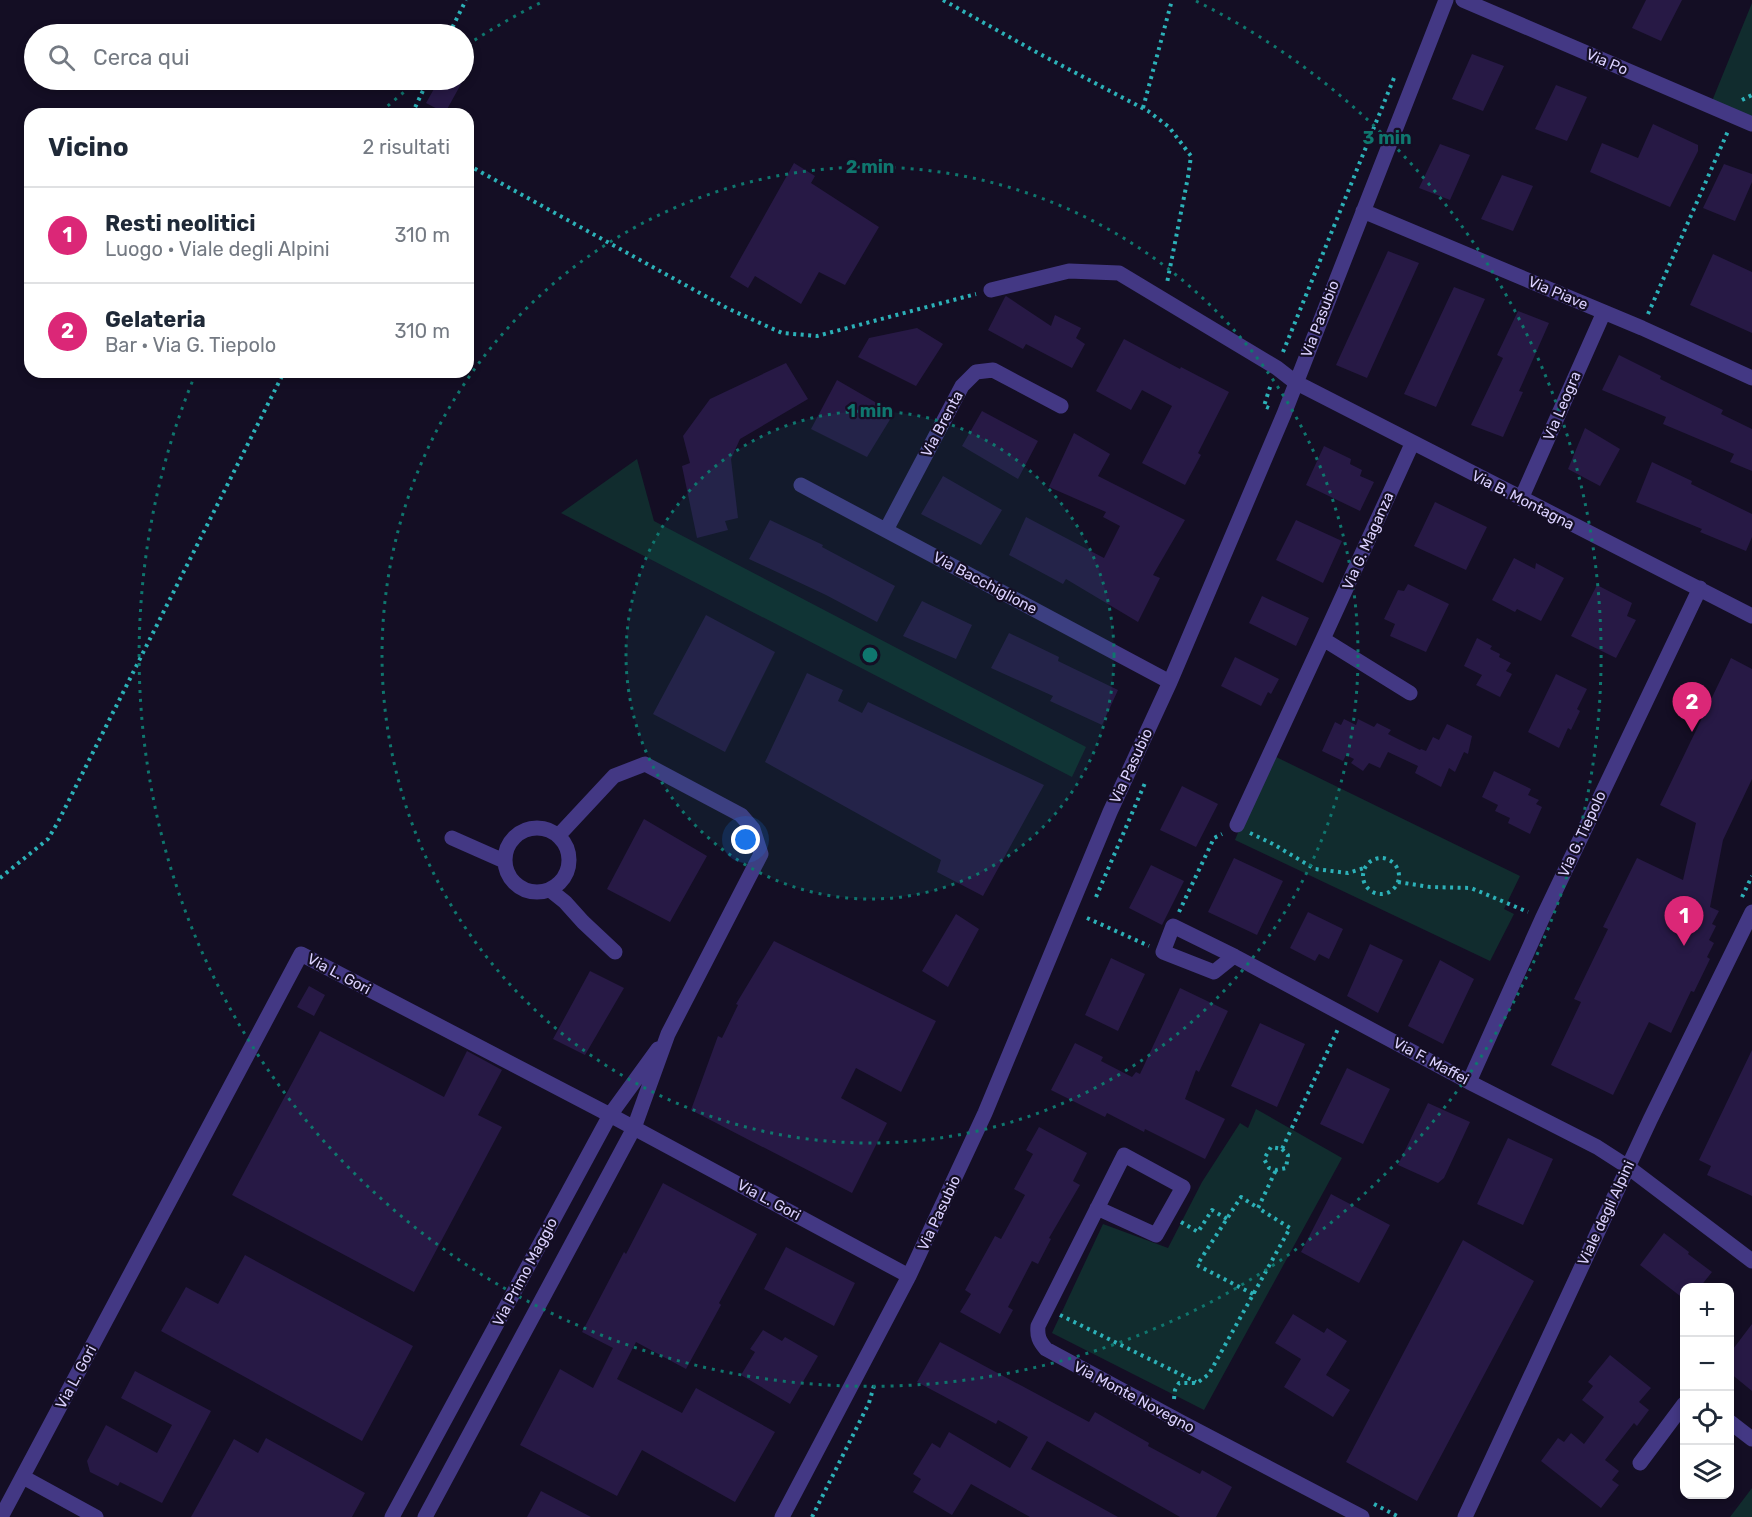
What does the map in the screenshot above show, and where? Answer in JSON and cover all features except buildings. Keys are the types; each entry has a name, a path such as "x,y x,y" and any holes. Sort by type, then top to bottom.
{"street":[{"name":"Via Pasubio","path":"782,1517 909,1276 986,1113 1110,812 1170,681 1284,414 1446,0"},
{"name":"Via Po","path":"1463,0 1752,124"},
{"name":"Via Piave","path":"1363,211 1642,328 1752,378"},
{"name":"Via B. Montagna","path":"991,290 1069,271 1119,273 1277,368 1295,382 1412,444 1752,616"},
{"name":"Via Leogra","path":"1521,499 1604,312"},
{"name":"Via Brenta","path":"886,530 962,386 976,372 993,370 1061,406"},
{"name":"Via G. Maganza","path":"1237,825 1412,444"},
{"name":"Via Bacchiglione","path":"801,485 1170,681"},
{"name":"Via G. Tiepolo","path":"1469,1082 1542,919 1700,588"},
{"path":"1323,639 1410,693"},
{"name":"Via Primo Maggio","path":"425,1517 634,1128 668,1034 761,854 753,829 741,815 645,764 614,776 559,835"},
{"path":"530,828 545,828 559,835 567,846 570,859 561,882 550,890 540,892 529,892 519,888 506,872 504,861 507,846 517,834 530,828"},
{"path":"452,837 504,861"},
{"path":"550,890 615,952"},
{"name":"Viale degli Alpini","path":"1465,1517 1628,1167 1752,912"},
{"path":"1173,926 1163,952 1214,972 1234,956"},
{"name":"Via F. Maffei","path":"1173,926 1597,1147 1628,1167 1752,1261"},
{"name":"Via L. Gori","path":"1,1517 301,954 610,1114 909,1276"},
{"name":"Via Primo Maggio","path":"392,1517 610,1114 668,1034"},
{"name":"Via Monte Novegno","path":"1098,1208 1156,1235 1183,1187 1124,1155 1038,1326 1037,1335 1040,1342 1046,1349 1170,1417 1362,1517"},
{"path":"495,1328 519,1341"},
{"path":"1640,1463 1680,1409"},
{"path":"1734,1425 1752,1439"},
{"path":"23,1477 96,1517"}],"path":[{"path":"454,24 466,0"},
{"path":"943,0 1143,108 1169,127 1191,156 1169,280 1160,296"},
{"path":"1143,108 1172,0"},
{"path":"1264,406 1277,368 1395,76"},
{"path":"415,108 423,90"},
{"path":"1642,328 1734,117"},
{"path":"474,168 727,308 782,333 817,336 991,290"},
{"path":"0,878 48,839 58,822 281,378"},
{"path":"1173,926 1214,838 1237,825 1315,869 1348,873 1364,868 1373,860 1385,858 1395,865 1399,876 1395,888 1385,894 1373,893 1365,885 1364,868"},
{"path":"1398,882 1430,887 1471,888 1542,919"},
{"path":"1087,918 1163,952"},
{"path":"1282,1149 1344,1015"},
{"path":"1271,1147 1282,1149 1288,1155 1286,1168 1276,1170 1269,1168 1264,1159 1271,1147"},
{"path":"1258,1208 1276,1170"},
{"path":"1047,1307 1197,1383 1209,1374 1290,1228 1241,1197 1197,1265 1253,1294"},
{"path":"1167,1215 1198,1232 1212,1210 1227,1219"}],"green space":[{"path":"1752,3 1752,124 1710,106"},
{"path":"637,459 654,521 1086,747 1072,777 561,513"},
{"path":"1270,754 1520,876 1504,909 1514,914 1490,961 1235,840"},
{"path":"1256,1109 1342,1158 1204,1410 1052,1333 1103,1224 1168,1248 1202,1182 1240,1123 1248,1128"},
{"path":"1752,1488 1752,1517 1730,1517"}],"place":[{"name":"Gelateria","path":"1692,732"},
{"name":"Resti neolitici","path":"1684,946"}]}
